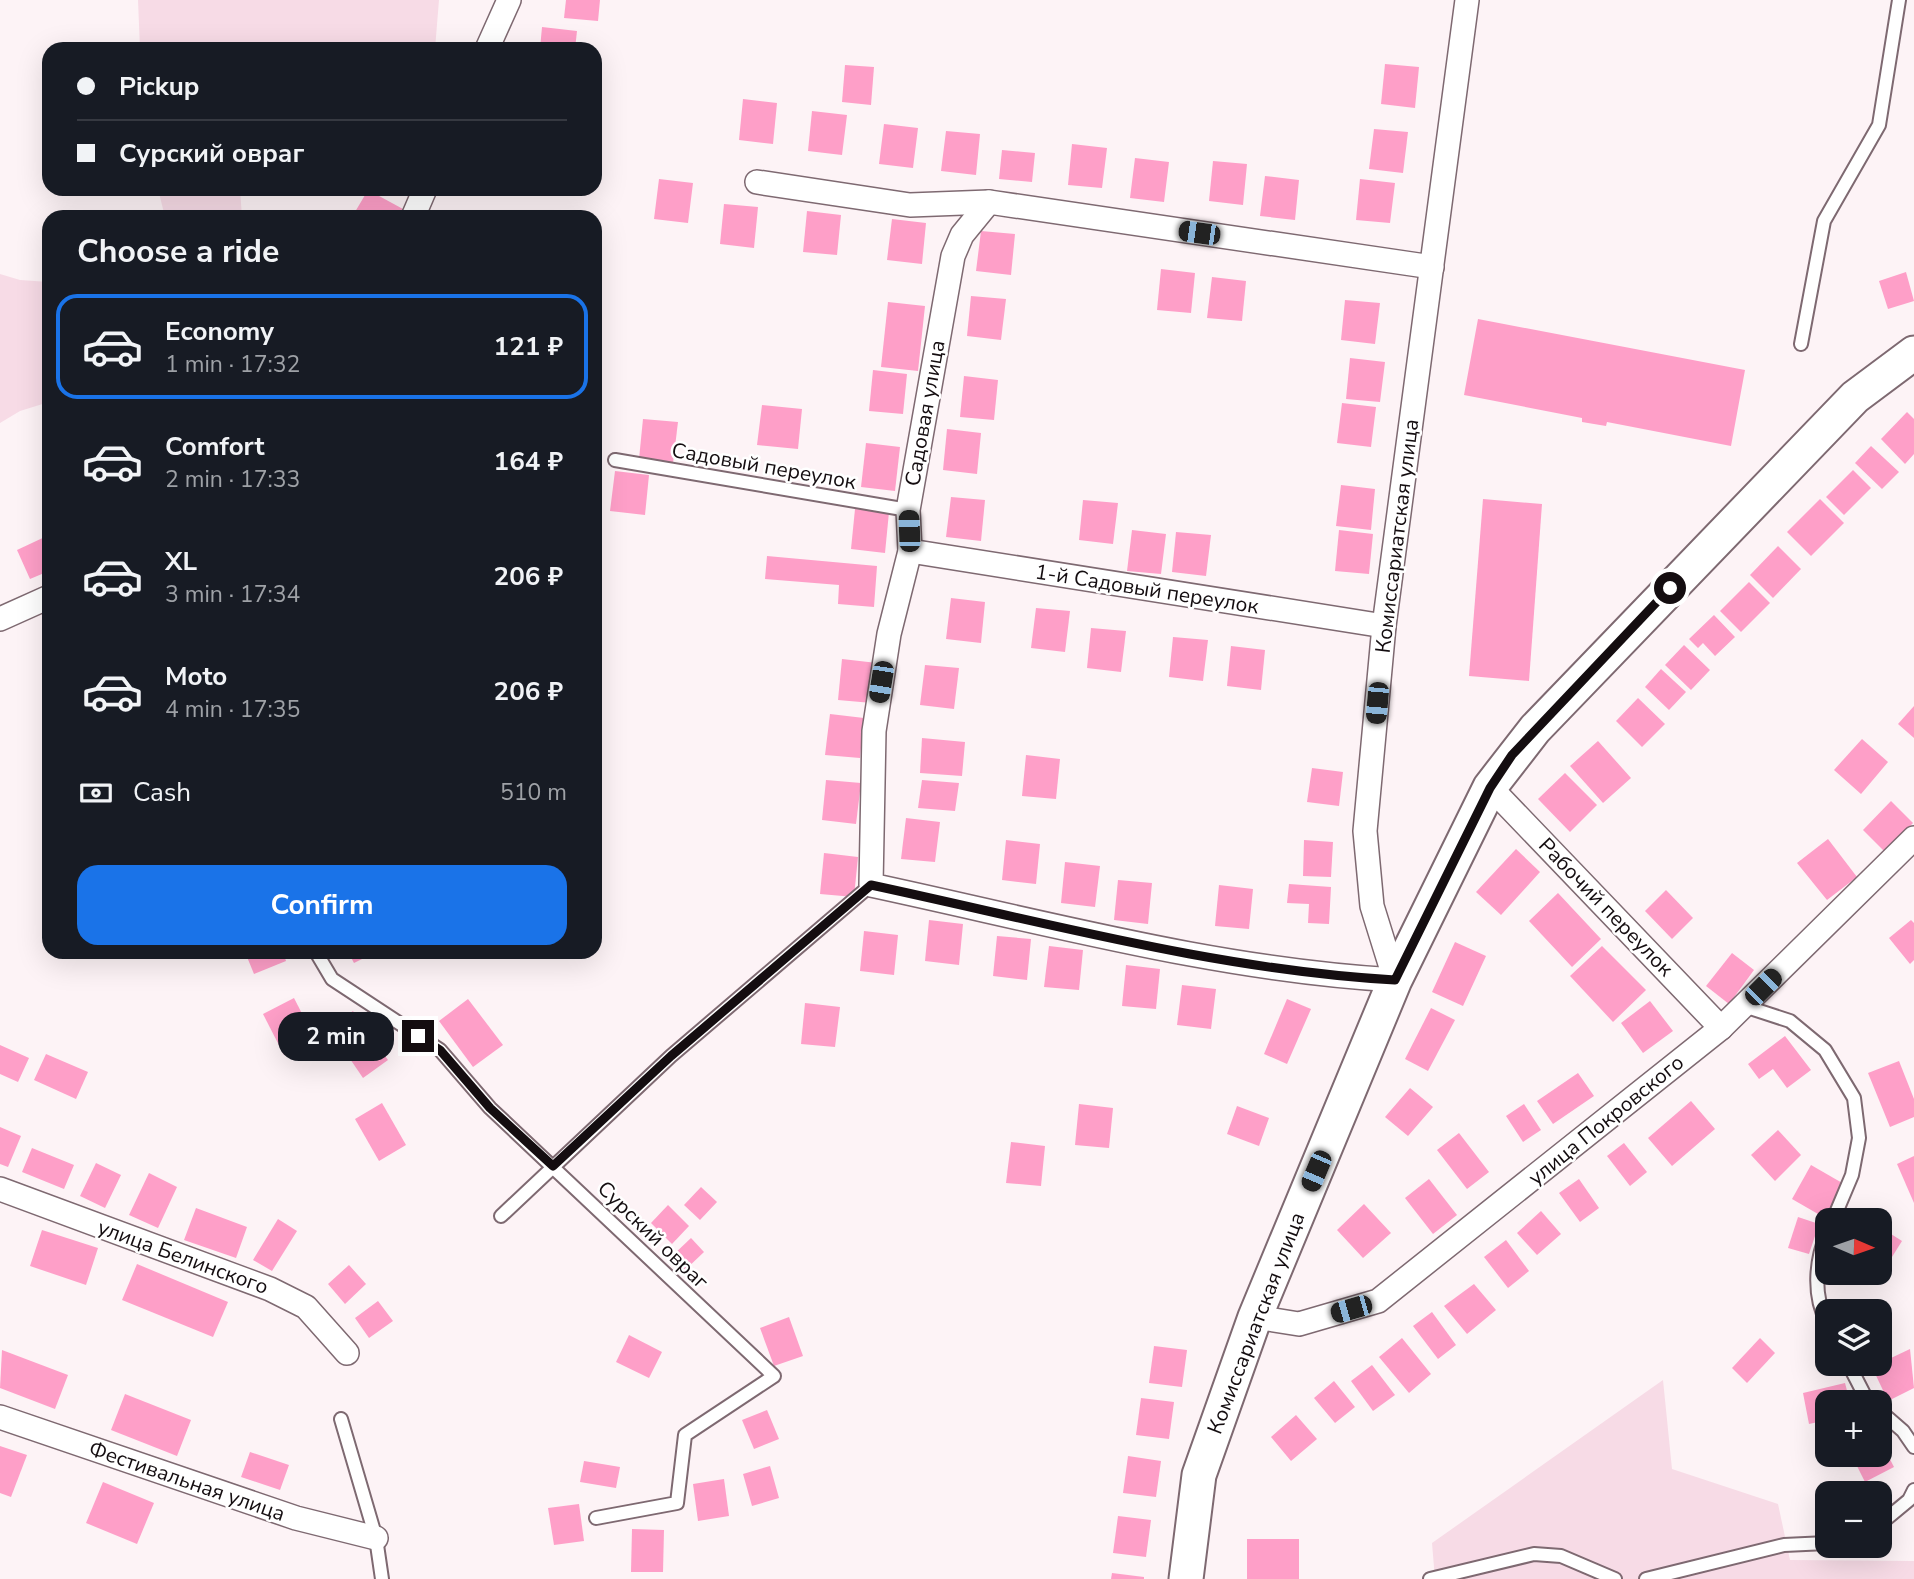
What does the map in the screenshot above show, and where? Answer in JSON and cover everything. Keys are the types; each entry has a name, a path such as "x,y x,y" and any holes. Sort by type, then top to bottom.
{"main road":[{"path":"1395,980 1490,788 1535,729 1855,397 1914,353"},
{"name":"Комиссариатская улица","path":"1186,1579 1199,1475 1255,1317 1395,980"}],"street":[{"path":"490,42 509,0"},
{"name":"Комиссариатская улица","path":"1395,980 1372,906 1365,831 1384,626 1468,0"},
{"path":"757,182 910,205 989,202 1432,267"},
{"name":"Садовая улица","path":"871,885 874,731 889,634 910,551 908,510 953,256 962,235 989,202"},
{"name":"1-й Садовый переулок","path":"910,551 1384,626"},
{"path":"0,619 42,600"},
{"name":"Рабочий переулок","path":"1490,788 1721,1028"},
{"name":"улица Покровского","path":"1255,1317 1299,1324 1378,1301 1721,1028 1914,838"},
{"path":"871,885 1200,956 1329,976 1395,980"},
{"name":"улица Белинского","path":"0,1189 270,1289 306,1307 347,1353"},
{"name":"Фестивальная улица","path":"0,1417 296,1518 376,1538"}],"lane":[{"path":"1801,344 1824,222 1879,125 1899,0"},
{"name":"Садовый переулок","path":"615,460 908,510"},
{"path":"501,1216 671,1056 871,885"},
{"name":"Сурский овраг","path":"320,959 332,979 440,1050 490,1108 774,1376 685,1435 677,1503 596,1518"},
{"path":"1744,1006 1790,1021 1825,1050 1854,1098 1859,1138 1852,1175 1838,1208"},
{"path":"341,1419 376,1538 382,1579"},
{"path":"1892,1421 1914,1447"},
{"path":"1892,1514 1912,1498"},
{"path":"1646,1579 1784,1545 1815,1544"},
{"path":"1430,1579 1534,1554 1562,1556 1615,1579"}],"shaded area":[{"path":"138,0 439,0 436,42 140,42"},
{"path":"160,196 240,196 242,210 163,210"},
{"path":"0,274 20,280 42,282 42,404 20,411 0,423"},
{"path":"1663,1380 1672,1469 1778,1504 1790,1560 1914,1561 1914,1579 1435,1579 1432,1543"}],"building":[{"path":"566,0 600,0 598,21 564,18"},
{"path":"542,27 577,31 576,42 541,42"},
{"path":"1385,64 1419,67 1415,108 1381,104"},
{"path":"845,65 874,67 871,105 842,102"},
{"path":"743,99 777,103 773,144 739,140"},
{"path":"812,111 847,115 842,155 808,151"},
{"path":"884,124 918,128 913,168 879,164"},
{"path":"1374,129 1408,132 1403,173 1369,169"},
{"path":"946,131 980,134 976,175 941,171"},
{"path":"1072,144 1107,148 1102,188 1068,185"},
{"path":"1002,150 1035,153 1032,182 999,179"},
{"path":"1135,158 1169,162 1164,202 1130,198"},
{"path":"1213,161 1247,164 1243,205 1209,201"},
{"path":"1265,176 1299,180 1295,220 1260,216"},
{"path":"659,179 693,183 688,223 654,219"},
{"path":"1360,179 1395,183 1390,223 1356,220"},
{"path":"364,196 379,196 403,209 402,210 356,210"},
{"path":"724,204 758,207 754,248 720,244"},
{"path":"807,211 841,215 837,255 803,252"},
{"path":"892,219 926,223 922,264 887,260"},
{"path":"981,231 1015,234 1011,275 976,271"},
{"path":"1161,269 1195,273 1191,313 1157,310"},
{"path":"1906,272 1914,301 1888,309 1879,281"},
{"path":"1212,277 1246,281 1242,321 1207,318"},
{"path":"971,296 1006,299 1001,340 967,336"},
{"path":"1345,300 1380,303 1375,344 1341,340"},
{"path":"888,302 925,306 918,371 881,367"},
{"path":"1478,319 1745,370 1731,446 1607,422 1606,426 1582,422 1582,418 1464,395"},
{"path":"1350,358 1385,362 1380,402 1346,399"},
{"path":"873,370 907,374 903,414 869,411"},
{"path":"964,376 998,380 994,420 960,417"},
{"path":"1342,403 1376,407 1371,447 1337,443"},
{"path":"762,405 802,409 798,449 757,445"},
{"path":"1907,412 1914,419 1914,454 1905,464 1881,439"},
{"path":"643,419 678,422 673,463 639,459"},
{"path":"947,429 981,433 977,474 943,470"},
{"path":"866,443 900,447 895,491 861,487"},
{"path":"1871,446 1899,472 1882,489 1855,463"},
{"path":"1853,470 1871,488 1844,515 1826,497"},
{"path":"615,471 649,475 645,515 610,511"},
{"path":"1341,485 1375,489 1371,530 1336,526"},
{"path":"951,497 985,500 981,541 946,537"},
{"path":"1483,499 1542,504 1529,681 1469,676"},
{"path":"1820,499 1844,523 1811,556 1787,532"},
{"path":"1083,500 1118,503 1113,544 1079,540"},
{"path":"855,509 889,512 885,553 851,549"},
{"path":"1132,530 1166,534 1161,574 1127,571"},
{"path":"1339,530 1373,534 1369,574 1335,571"},
{"path":"1176,532 1211,535 1206,576 1172,572"},
{"path":"42,538 42,574 30,579 17,550"},
{"path":"1778,546 1801,569 1773,598 1750,575"},
{"path":"767,556 877,566 874,607 838,604 839,585 765,579"},
{"path":"1749,582 1770,603 1741,632 1720,611"},
{"path":"951,598 985,602 981,643 946,639"},
{"path":"1036,608 1070,611 1065,652 1031,648"},
{"path":"1714,615 1735,637 1715,656 1703,643 1698,648 1689,639"},
{"path":"1091,628 1126,631 1121,672 1087,668"},
{"path":"1173,637 1208,640 1203,681 1169,677"},
{"path":"1684,645 1710,670 1691,690 1665,665"},
{"path":"1231,646 1265,650 1261,690 1227,686"},
{"path":"842,659 877,663 872,703 838,700"},
{"path":"925,665 959,668 954,709 920,705"},
{"path":"1661,669 1686,692 1669,710 1645,687"},
{"path":"1638,698 1665,724 1642,747 1616,721"},
{"path":"1914,706 1914,738 1898,724"},
{"path":"830,714 864,718 860,758 825,755"},
{"path":"922,738 965,742 962,776 920,773"},
{"path":"1862,739 1888,762 1861,794 1834,770"},
{"path":"1598,741 1631,778 1603,803 1570,766"},
{"path":"1026,755 1060,759 1056,799 1022,796"},
{"path":"1312,768 1343,772 1339,806 1307,802"},
{"path":"1565,773 1597,805 1570,832 1538,799"},
{"path":"826,780 861,783 856,824 822,820"},
{"path":"922,780 959,783 955,811 918,808"},
{"path":"1891,801 1913,823 1885,852 1863,830"},
{"path":"906,818 940,822 935,862 901,859"},
{"path":"1828,839 1857,877 1827,900 1797,863"},
{"path":"1006,840 1040,844 1036,884 1002,880"},
{"path":"1304,840 1333,842 1331,877 1303,876"},
{"path":"1516,849 1540,872 1501,915 1476,892"},
{"path":"824,853 858,857 854,897 820,894"},
{"path":"1065,862 1100,866 1095,907 1061,903"},
{"path":"1118,880 1152,883 1148,924 1114,920"},
{"path":"1289,884 1331,887 1329,924 1308,923 1309,904 1287,903"},
{"path":"1219,885 1253,889 1249,929 1215,926"},
{"path":"1666,890 1693,918 1672,939 1645,911"},
{"path":"1558,893 1601,939 1572,967 1529,921"},
{"path":"929,920 963,924 959,965 925,961"},
{"path":"1911,920 1914,923 1914,960 1910,964 1889,938"},
{"path":"864,931 898,935 894,975 860,971"},
{"path":"997,936 1031,939 1027,980 993,976"},
{"path":"1455,942 1486,956 1463,1006 1432,992"},
{"path":"1049,946 1083,950 1079,990 1044,987"},
{"path":"1602,946 1646,990 1613,1022 1570,976"},
{"path":"1732,953 1754,970 1729,1004 1706,986"},
{"path":"248,959 285,959 286,961 254,974"},
{"path":"1126,965 1160,969 1156,1009 1122,1006"},
{"path":"1182,985 1216,989 1211,1029 1177,1025"},
{"path":"294,998 315,1039 284,1055 263,1014"},
{"path":"468,999 503,1045 473,1067 439,1021"},
{"path":"1287,999 1311,1009 1287,1064 1264,1054"},
{"path":"1650,1001 1673,1031 1643,1053 1621,1023"},
{"path":"805,1003 840,1007 835,1047 801,1044"},
{"path":"1431,1008 1455,1020 1428,1071 1405,1059"},
{"path":"353,1011 388,1060 363,1078 329,1028"},
{"path":"1785,1036 1811,1070 1787,1088 1773,1069 1759,1079 1748,1064"},
{"path":"0,1045 29,1058 18,1082 0,1074"},
{"path":"46,1054 88,1072 76,1099 34,1080"},
{"path":"1899,1061 1914,1099 1914,1117 1890,1127 1868,1073"},
{"path":"1578,1073 1594,1096 1553,1124 1537,1101"},
{"path":"1410,1088 1433,1107 1408,1136 1385,1117"},
{"path":"1691,1101 1715,1129 1672,1166 1648,1138"},
{"path":"382,1103 406,1145 379,1161 355,1119"},
{"path":"1079,1104 1113,1108 1109,1148 1075,1145"},
{"path":"1524,1104 1541,1130 1523,1142 1506,1116"},
{"path":"1237,1106 1269,1118 1259,1146 1227,1134"},
{"path":"0,1127 21,1136 8,1167 0,1164"},
{"path":"1778,1130 1801,1155 1775,1181 1751,1155"},
{"path":"1459,1133 1489,1172 1467,1189 1437,1150"},
{"path":"1011,1142 1045,1146 1041,1186 1006,1183"},
{"path":"1624,1143 1647,1172 1630,1186 1607,1156"},
{"path":"32,1148 74,1165 64,1189 22,1172"},
{"path":"1914,1156 1914,1203 1897,1164"},
{"path":"96,1163 121,1175 105,1208 80,1196"},
{"path":"1811,1165 1844,1184 1831,1208 1815,1208 1815,1212 1792,1199"},
{"path":"149,1173 177,1187 158,1228 129,1215"},
{"path":"1429,1179 1457,1215 1433,1234 1405,1198"},
{"path":"1579,1179 1599,1208 1580,1222 1559,1193"},
{"path":"701,1187 717,1202 700,1220 684,1205"},
{"path":"1364,1204 1391,1233 1363,1258 1337,1230"},
{"path":"668,1205 689,1226 672,1244 651,1223"},
{"path":"196,1208 247,1227 236,1258 184,1240"},
{"path":"1541,1211 1561,1234 1537,1255 1517,1233"},
{"path":"1798,1217 1815,1223 1815,1236 1809,1254 1788,1248"},
{"path":"278,1219 297,1231 272,1271 253,1260"},
{"path":"42,1230 98,1248 86,1285 30,1266"},
{"path":"1892,1235 1902,1241 1892,1257"},
{"path":"691,1238 704,1252 684,1271 671,1257"},
{"path":"1506,1240 1529,1271 1508,1288 1484,1257"},
{"path":"137,1264 228,1302 213,1337 122,1300"},
{"path":"349,1265 366,1284 345,1304 328,1284"},
{"path":"1474,1284 1496,1310 1467,1334 1444,1306"},
{"path":"378,1301 393,1321 369,1338 355,1318"},
{"path":"1432,1312 1456,1345 1438,1359 1413,1326"},
{"path":"789,1317 803,1356 774,1366 760,1328"},
{"path":"629,1335 662,1352 649,1378 616,1362"},
{"path":"1402,1338 1431,1374 1409,1393 1379,1357"},
{"path":"1760,1338 1775,1353 1747,1383 1732,1368"},
{"path":"1154,1346 1187,1350 1182,1387 1149,1383"},
{"path":"1910,1349 1914,1388 1892,1399 1892,1390 1883,1390 1876,1376 1892,1376 1892,1358"},
{"path":"2,1350 68,1375 55,1409 0,1388"},
{"path":"1372,1365 1395,1395 1373,1411 1351,1381"},
{"path":"1334,1381 1355,1407 1335,1423 1314,1398"},
{"path":"1845,1383 1847,1390 1816,1390"},
{"path":"1815,1390 1815,1423 1809,1424 1803,1393"},
{"path":"125,1394 191,1420 177,1456 111,1430"},
{"path":"1141,1398 1174,1402 1169,1439 1136,1435"},
{"path":"767,1410 779,1439 754,1449 742,1420"},
{"path":"1296,1415 1317,1439 1291,1461 1271,1437"},
{"path":"0,1446 27,1455 11,1497 0,1493"},
{"path":"250,1452 289,1465 280,1490 241,1477"},
{"path":"1128,1456 1161,1461 1156,1497 1123,1493"},
{"path":"584,1461 620,1467 616,1488 580,1482"},
{"path":"1892,1463 1894,1467 1864,1481 1858,1467 1892,1467"},
{"path":"770,1466 779,1498 752,1506 743,1474"},
{"path":"724,1479 729,1516 698,1521 693,1484"},
{"path":"103,1482 154,1503 137,1544 86,1523"},
{"path":"579,1504 584,1541 554,1545 548,1508"},
{"path":"1118,1516 1151,1520 1146,1557 1113,1553"},
{"path":"632,1529 664,1530 663,1572 631,1572"},
{"path":"1247,1539 1299,1539 1299,1579 1247,1579"},
{"path":"1112,1573 1144,1577 1144,1579 1111,1579"}],"route":[{"path":"418,1036 440,1050 490,1108 553,1166 671,1056 871,885 1200,956 1329,976 1395,980 1490,788 1512,755 1670,588"}]}
